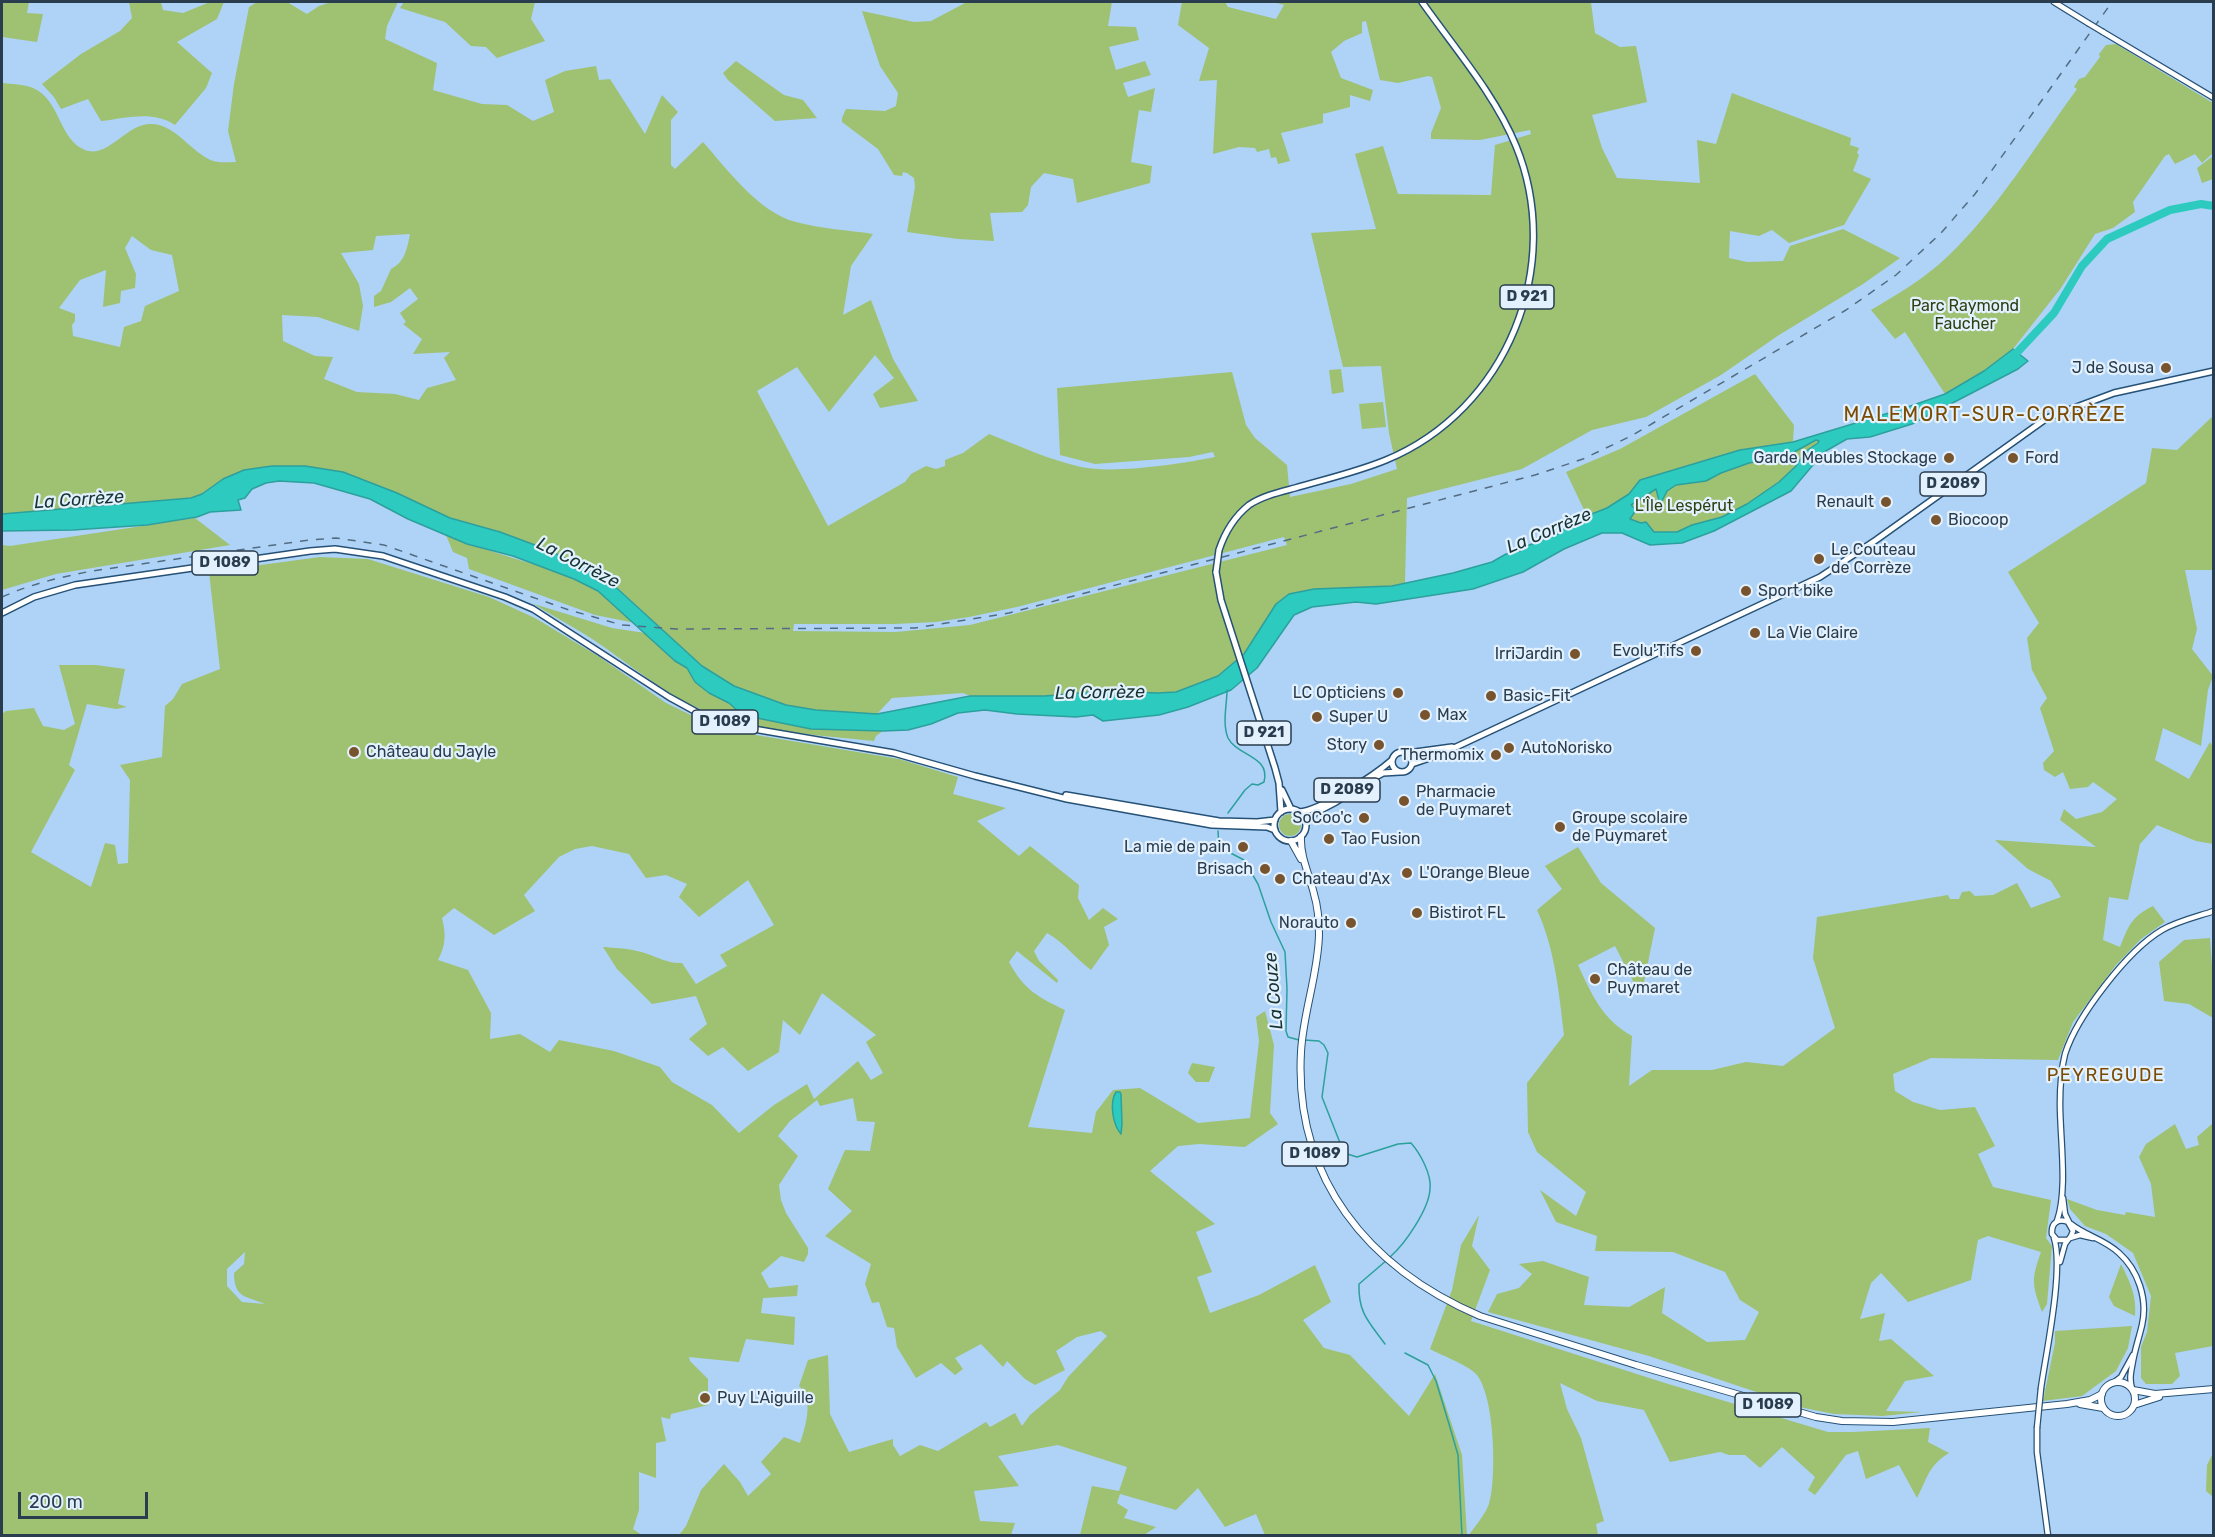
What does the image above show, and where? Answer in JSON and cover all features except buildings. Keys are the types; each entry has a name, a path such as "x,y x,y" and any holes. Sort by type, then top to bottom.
{"highway":[{"name":"D 1089","path":"1301,837 1316,906 1319,934 1301,1052 1302,1101 1313,1149 1329,1189 1353,1225 1412,1279 1456,1305 1480,1316 1788,1410 1842,1421 1918,1420 2067,1404 2090,1400 2102,1394"},
{"name":"D 1089","path":"1291,841 1310,878"},
{"path":"2183,1392 2149,1399 2134,1405 2128,1413 2117,1416 2103,1408 2102,1394 2108,1385 2113,1383 2123,1383 2132,1390 2155,1394 2214,1389"},
{"path":"2132,1390 2134,1405"},
{"name":"D 1089","path":"2067,1404 2103,1408"}],"main road":[{"name":"D 921","path":"1291,809 1279,783 1220,596 1216,572 1223,537 1238,515 1250,504 1273,494 1389,459 1419,444 1450,421 1472,399 1496,369 1511,341 1527,297 1533,264 1532,205 1524,166 1509,130 1497,109 1422,2"},
{"path":"2054,2 2214,98"},
{"name":"D 2089","path":"1412,764 1441,754 1820,577 1876,540 2047,418 2114,393 2214,371"},
{"name":"D 1089","path":"2,613 34,597 75,585 310,551 336,549 360,551 383,556 450,578 533,609 669,697 700,714 736,726 894,753 1030,790 1212,825 1267,827 1275,830"},
{"name":"D 2089","path":"1407,753 1456,746"},
{"path":"1397,753 1407,753 1412,764 1407,770 1400,772 1393,766 1392,760 1397,753"},
{"name":"D 2089","path":"1299,812 1312,810 1333,799 1392,760"},
{"name":"D 2089","path":"1306,823 1310,817 1383,773 1400,772"},
{"name":"D 921","path":"1279,783 1281,812"},
{"name":"D 1089","path":"1030,790 1219,821 1275,820"},
{"path":"1291,809 1299,812 1306,823 1301,837 1291,841 1280,838 1275,830 1275,820 1281,812 1291,809"},
{"path":"2056,1282 2057,1252 2052,1230 2057,1221 2061,1193 2061,1081 2065,1055 2077,1027 2114,975 2139,947 2170,926 2214,911"},
{"path":"2048,1536 2037,1452 2037,1428 2056,1282 2062,1252 2073,1231 2065,1214 2061,1193"},
{"path":"2057,1221 2061,1220 2070,1224 2114,1249 2128,1262 2142,1291 2143,1323 2129,1378 2132,1390"},
{"path":"2054,1238 2060,1241 2080,1235 2101,1240"},
{"path":"2113,1383 2121,1377 2133,1355"}],"green space":[{"path":"2,2 29,2 27,13 43,14 37,42 2,37"},
{"path":"129,2 161,2 163,10 183,13 210,2 224,2 217,19 177,42 212,73 206,88 175,125 167,120 149,116 101,121 88,99 61,109 42,84 81,54 120,31 132,18"},
{"path":"257,2 287,2 307,14 328,2 398,2 387,26 385,39 437,63 433,90 482,104 507,105 533,121 554,112 545,80 565,71 596,66 599,80 610,79 645,134 662,95 678,112 671,120 671,165 675,169 703,142 733,177 769,210 796,222 873,234 851,266 843,315 871,300 893,359 918,401 880,408 873,394 894,378 875,355 829,412 797,367 757,391 828,526 905,482 911,474 926,466 936,469 945,466 945,460 963,453 989,434 1058,461 1095,469 1148,467 1215,457 1213,452 1189,457 1095,464 1060,455 1057,388 1232,372 1246,425 1255,438 1287,465 1290,497 1351,484 1397,469 1389,433 1381,366 1343,367 1311,233 1376,229 1355,154 1383,146 1398,194 1491,195 1495,145 1531,134 1530,130 1480,140 1431,139 1431,133 1441,108 1432,77 1398,83 1380,80 1366,21 1362,22 1362,33 1344,41 1331,52 1341,78 1373,90 1370,101 1350,95 1350,107 1323,114 1323,123 1281,133 1290,161 1278,164 1276,157 1271,158 1269,149 1257,152 1255,148 1239,147 1213,154 1217,80 1199,81 1209,48 1178,25 1182,2 1225,2 1228,7 1276,19 1284,5 1273,2 1591,2 1595,33 1620,47 1636,46 1647,102 1592,115 1602,148 1617,178 1700,183 1697,140 1716,144 1732,93 1851,138 1850,145 1859,148 1853,171 1871,179 1844,225 1789,243 1772,230 1759,236 1730,231 1729,258 1747,262 1783,261 1790,246 1843,229 1900,258 1721,375 1646,417 1592,430 1522,469 1407,498 1405,583 1392,586 1314,589 1289,594 1276,604 1244,654 1218,676 1176,692 1103,691 1045,696 970,696 963,693 892,698 877,714 816,710 786,705 734,686 702,666 610,581 551,551 500,532 450,518 397,493 343,472 223,479 202,494 191,498 2,514 2,83 26,86 42,93 70,138 85,150 102,150 134,129 151,124 168,129 213,161 236,162 228,131 234,84 249,7","holes":["410,234 402,259 391,269 381,291 374,296 374,307 391,302 410,288 418,299 400,313 406,322 403,324 422,339 413,354 450,352 444,358 456,380 427,388 419,400 395,394 357,392 324,379 333,357 315,356 283,341 282,315 318,317 359,331 363,306 359,284 341,253 373,250 376,236","132,236 151,250 172,255 179,291 145,306 141,321 124,327 120,347 73,336 72,325 75,321 75,314 59,308 80,280 106,270 103,307 120,303 121,291 135,288 136,274 125,248","1284,537 1287,545 970,625 896,632 793,631 794,624 936,622 1017,607"]},
{"path":"404,2 535,2 531,19 545,41 497,58 486,47 471,46 445,22 400,8"},
{"path":"967,2 1112,2 1108,26 1136,27 1139,40 1109,47 1116,70 1145,61 1151,75 1123,83 1128,97 1155,88 1151,112 1139,110 1131,162 1152,166 1150,183 1077,203 1073,179 1044,173 1031,187 1028,205 1022,212 990,213 994,241 907,232 915,187 914,178 903,172 902,176 894,175 878,149 842,122 846,109 885,111 896,106 898,93 880,66 862,11 914,22 931,21"},
{"name":"Parc Raymond Faucher","path":"2116,44 2213,103 2213,153 2202,163 2195,154 2175,164 2169,154 2165,156 2133,202 2135,212 2113,228 2095,234 2061,288 2013,349 1984,371 1945,394 1905,332 1895,339 1871,310 1929,272 1965,239 2031,154 2077,89 2074,87 2079,79 2085,77 2106,45"},
{"path":"736,61 784,95 803,100 817,118 775,121 723,73"},
{"path":"2213,156 2213,179 2202,183 2197,168"},
{"path":"1341,369 1344,392 1332,394 1329,370"},
{"path":"1755,374 1794,425 1793,442 1740,450 1641,480 1629,494 1607,508 1587,516 1566,472 1620,449"},
{"path":"1383,402 1386,427 1362,429 1359,404"},
{"path":"2213,416 2213,570 2185,570 2197,629 2192,649 2213,676 2208,690 2201,746 2163,728 2155,760 2189,779 2210,742 2214,749 2213,844 2196,841 2157,825 2140,844 2128,900 2109,897 2103,940 2120,947 2132,922 2153,906 2165,922 2141,939 2116,965 2073,1022 2058,1060 1931,1058 1893,1074 1895,1091 1913,1102 1940,1110 1975,1107 1995,1146 1978,1154 1993,1187 2051,1200 2046,1238 2052,1246 2047,1304 2042,1312 2034,1282 2041,1252 1988,1236 1978,1240 1971,1280 1908,1302 1881,1273 1871,1283 1860,1319 1885,1313 1879,1341 1891,1339 1934,1376 1905,1381 1886,1411 1921,1412 1883,1416 1834,1414 1804,1408 1649,1356 1488,1312 1497,1294 1519,1288 1532,1274 1519,1264 1543,1261 1589,1277 1584,1305 1629,1307 1665,1287 1662,1313 1707,1342 1745,1340 1759,1312 1740,1300 1725,1272 1673,1252 1595,1251 1597,1236 1556,1222 1540,1190 1576,1216 1586,1192 1537,1152 1528,1132 1527,1083 1564,1035 1552,956 1537,910 1562,889 1545,866 1578,847 1601,883 1655,928 1644,982 1634,983 1615,946 1578,965 1593,996 1605,1014 1632,1036 1629,1086 1652,1070 1712,1070 1746,1062 1783,1066 1835,1028 1813,958 1817,917 1948,895 1950,899 1959,899 1962,892 1970,891 1975,896 1993,895 2017,883 2031,908 2061,897 2051,881 2028,869 1995,840 2096,847 2060,820 2064,809 2076,819 2102,812 2117,799 2093,782 2088,787 2070,789 2063,772 2055,777 2044,770 2043,763 2054,751 2040,708 2047,698 2032,670 2027,638 2039,623 2008,572 2146,483 2152,448 2177,450"},
{"name":"L'Île Lespérut","path":"1816,440 1819,441 1818,443 1806,451 1796,466 1779,482 1747,504 1722,517 1692,525 1677,532 1654,532 1630,519 1636,510 1631,505 1656,489 1658,504 1667,491 1676,485 1706,481 1749,463 1787,456"},
{"path":"195,518 230,545 56,574 2,590 2,545 10,546"},
{"path":"446,535 578,581 607,597 635,623 595,615 469,569 467,558 453,552"},
{"path":"320,557 368,559 489,597 535,618 598,656 666,703 695,717 756,735 899,759 958,777 953,794 1006,808 977,821 1019,856 1030,846 1079,885 1078,898 1089,920 1103,908 1118,919 1104,927 1109,945 1091,970 1047,933 1034,951 1039,961 1058,980 1057,983 1017,951 1009,962 1032,992 1065,1010 1028,1127 1092,1133 1096,1112 1113,1090 1140,1088 1198,1123 1250,1118 1259,1041 1256,1017 1265,1011 1274,1045 1270,1113 1278,1124 1245,1147 1199,1144 1178,1146 1150,1171 1215,1224 1196,1232 1212,1272 1197,1277 1210,1313 1259,1295 1315,1265 1331,1302 1303,1320 1324,1348 1350,1355 1409,1416 1435,1374 1462,1455 1467,1535 1265,1535 1256,1514 1225,1527 1198,1488 1176,1510 1120,1494 1117,1503 1128,1510 1124,1518 1156,1527 1144,1535 1080,1535 1092,1486 1119,1491 1127,1467 1058,1445 998,1456 1019,1486 974,1491 980,1521 1015,1523 1011,1535 679,1535 686,1526 701,1490 724,1464 740,1482 748,1496 771,1474 761,1462 784,1437 800,1443 806,1421 807,1405 804,1391 799,1386 808,1360 828,1355 830,1414 849,1452 893,1439 893,1445 900,1456 920,1445 938,1451 986,1422 990,1427 1015,1413 1022,1426 1030,1415 1060,1390 1068,1377 1107,1336 1101,1331 1077,1337 1056,1351 1065,1370 1035,1385 1025,1379 1007,1361 1003,1367 981,1344 955,1358 963,1369 955,1375 941,1363 916,1378 897,1347 894,1328 887,1327 879,1302 872,1303 865,1284 871,1264 825,1236 852,1211 828,1189 845,1150 870,1151 875,1122 857,1121 853,1098 820,1106 817,1100 790,1121 778,1136 798,1156 779,1185 786,1213 808,1248 808,1254 804,1262 781,1256 761,1273 769,1288 798,1285 797,1296 763,1298 761,1313 795,1317 794,1345 746,1339 739,1362 689,1357 690,1361 708,1379 708,1405 671,1414 670,1419 661,1417 666,1441 656,1443 656,1478 639,1472 639,1510 633,1529 642,1535 2,1536 2,714 6,711 34,708 43,726 64,730 75,724 59,665 96,665 125,669 118,704 127,707 116,709 87,704 69,765 75,770 31,852 91,887 105,843 115,845 118,864 128,863 130,780 120,765 162,757 165,706 173,699 182,684 220,669 209,572","holes":["592,846 629,854 646,878 666,875 687,884 679,897 699,917 748,880 774,925 720,955 727,966 696,984 682,963 670,962 643,952 603,947 617,969 652,1004 696,996 707,1024 689,1039 708,1056 723,1047 748,1071 779,1052 783,1020 800,1035 822,993 876,1035 866,1042 883,1073 871,1080 858,1061 814,1099 807,1084 774,1105 739,1133 712,1105 672,1082 660,1067 614,1051 559,1040 550,1052 520,1034 490,1039 491,1013 468,970 438,960 444,939 442,918 454,908 494,935 535,911 524,895 559,857 575,849","245,1252 244,1264 234,1273 236,1287 242,1295 265,1304 242,1302 227,1286 227,1269"]},
{"path":"534,604 612,628 645,633 675,661 687,668 695,682 708,693 729,703 739,712 757,718 832,729 883,731 876,736 874,741 833,737 749,724 710,713 667,691 593,640"},
{"path":"1290,814 1298,817 1301,825 1298,833 1290,836 1282,833 1279,825 1282,817"},
{"path":"2210,938 2213,1018 2189,1004 2164,1001 2159,962 2184,940"},
{"path":"1192,1063 1215,1067 1209,1082 1196,1082 1188,1073"},
{"path":"2213,1123 2213,1346 2175,1353 2180,1376 2172,1384 2146,1384 2141,1378 2141,1347 2147,1332 2151,1296 2133,1253 2106,1234 2085,1226 2070,1209 2067,1199 2097,1210 2155,1217 2151,1184 2139,1157 2146,1144 2175,1124 2186,1149 2199,1145 2197,1137"},
{"path":"1479,1215 1472,1246 1490,1270 1471,1321 1828,1432 1930,1428 1928,1442 1949,1453 1933,1467 1917,1498 1899,1465 1866,1479 1858,1451 1846,1455 1815,1495 1808,1490 1815,1477 1782,1447 1760,1468 1745,1455 1729,1455 1720,1452 1670,1462 1644,1410 1597,1401 1560,1383 1567,1409 1581,1438 1604,1521 1596,1524 1598,1535 1469,1535 1487,1508 1492,1492 1492,1436 1487,1398 1482,1383 1475,1373 1430,1349 1452,1290 1461,1245"},
{"path":"2121,1264 2134,1296 2135,1316 2114,1306 2109,1297"},
{"path":"2132,1326 2128,1348 2116,1371 2082,1396 2043,1401 2055,1343 2055,1331"},
{"path":"2213,1453 2213,1497 2206,1491 2207,1465"}],"water":[{"path":"2013,349 2028,361 2018,369 1912,424 1870,437 1847,439 1824,452 1791,491 1714,531 1682,543 1650,545 1622,533 1602,533 1564,549 1523,572 1473,589 1376,604 1356,602 1312,607 1294,615 1257,668 1231,690 1188,707 1159,715 1103,721 1093,715 1076,717 985,710 958,713 908,730 883,731 811,729 757,718 739,712 729,703 709,693 695,682 687,668 675,661 598,591 574,579 513,556 467,544 408,519 370,499 314,483 279,481 266,483 252,489 245,498 238,500 241,510 210,512 197,517 147,525 73,530 2,531 2,514 191,498 202,494 223,479 244,470 272,466 305,466 343,472 397,493 450,518 500,532 551,551 609,581 702,666 734,686 786,705 816,710 877,714 970,696 1045,696 1103,691 1176,692 1218,676 1244,654 1276,604 1289,594 1314,589 1392,586 1492,562 1506,554 1520,551 1524,547 1558,534 1574,521 1607,508 1629,494 1640,480 1740,450 1793,442 1902,409 1945,394 1984,371","holes":["1816,440 1819,441 1806,451 1796,466 1779,482 1747,504 1722,517 1692,525 1677,532 1654,532 1646,522 1641,523 1630,519 1636,510 1631,505 1656,489 1660,505 1667,491 1676,485 1706,481 1749,463 1787,456"]},
{"path":"1116,1092 1121,1094 1121,1134 1113,1114"}],"waterway":[{"name":"La Corrèze","path":"2011,359 2054,313 2082,266 2107,239 2170,210 2201,204 2214,206"},
{"name":"La Couze","path":"1227,690 1225,720 1228,738 1238,749 1258,761 1265,773 1264,782 1258,785 1252,784 1245,790 1228,813"},
{"name":"La Couze","path":"1218,831 1219,847 1244,860 1258,884 1271,922 1285,952 1286,1031 1288,1037 1299,1040"},
{"name":"La Couze","path":"1304,1040 1319,1041 1328,1053 1322,1097 1344,1153 1357,1157 1398,1144 1411,1143 1427,1171 1430,1183 1429,1197 1421,1216 1409,1235 1390,1257"},
{"name":"La Couze","path":"1385,1344 1369,1323 1363,1310 1360,1303 1359,1284 1387,1260"},
{"name":"La Couze","path":"1405,1353 1428,1365 1436,1381 1458,1455 1462,1536"}],"railway":[{"path":"2,597 46,581 92,571 336,538 384,545 569,610 622,625 676,629 915,628 1009,613 1535,475 1583,459 1631,436 1846,310 1896,275 1941,233 1975,194 2112,2"}],"place":[{"name":"J de Sousa","path":"2166,368"},
{"name":"Garde Meubles Stockage","path":"1949,458"},
{"name":"Ford","path":"2013,458"},
{"name":"Renault","path":"1886,502"},
{"name":"Biocoop","path":"1936,520"},
{"name":"Le Couteau de Corrèze","path":"1819,559"},
{"name":"Sport bike","path":"1746,591"},
{"name":"La Vie Claire","path":"1755,633"},
{"name":"Evolu'Tifs","path":"1696,651"},
{"name":"IrriJardin","path":"1575,654"},
{"name":"LC Opticiens","path":"1398,693"},
{"name":"Basic-Fit","path":"1491,696"},
{"name":"Max","path":"1425,715"},
{"name":"Super U","path":"1317,717"},
{"name":"Story","path":"1379,745"},
{"name":"AutoNorisko","path":"1509,748"},
{"name":"Château du Jayle","path":"354,752"},
{"name":"Thermomix","path":"1496,755"},
{"name":"Pharmacie de Puymaret","path":"1404,801"},
{"name":"SoCoo'c","path":"1364,818"},
{"name":"Groupe scolaire de Puymaret","path":"1560,827"},
{"name":"Tao Fusion","path":"1329,839"},
{"name":"La mie de pain","path":"1243,847"},
{"name":"Brisach","path":"1265,869"},
{"name":"L'Orange Bleue","path":"1407,873"},
{"name":"Chateau d'Ax","path":"1280,879"},
{"name":"Bistirot FL","path":"1417,913"},
{"name":"Norauto","path":"1351,923"},
{"name":"Château de Puymaret","path":"1595,979"},
{"name":"Puy L'Aiguille","path":"705,1398"}],"district":[{"name":"MALEMORT-SUR-CORRÈZE","path":"1985,415"},
{"name":"PEYREGUDE","path":"2106,1076"}]}
